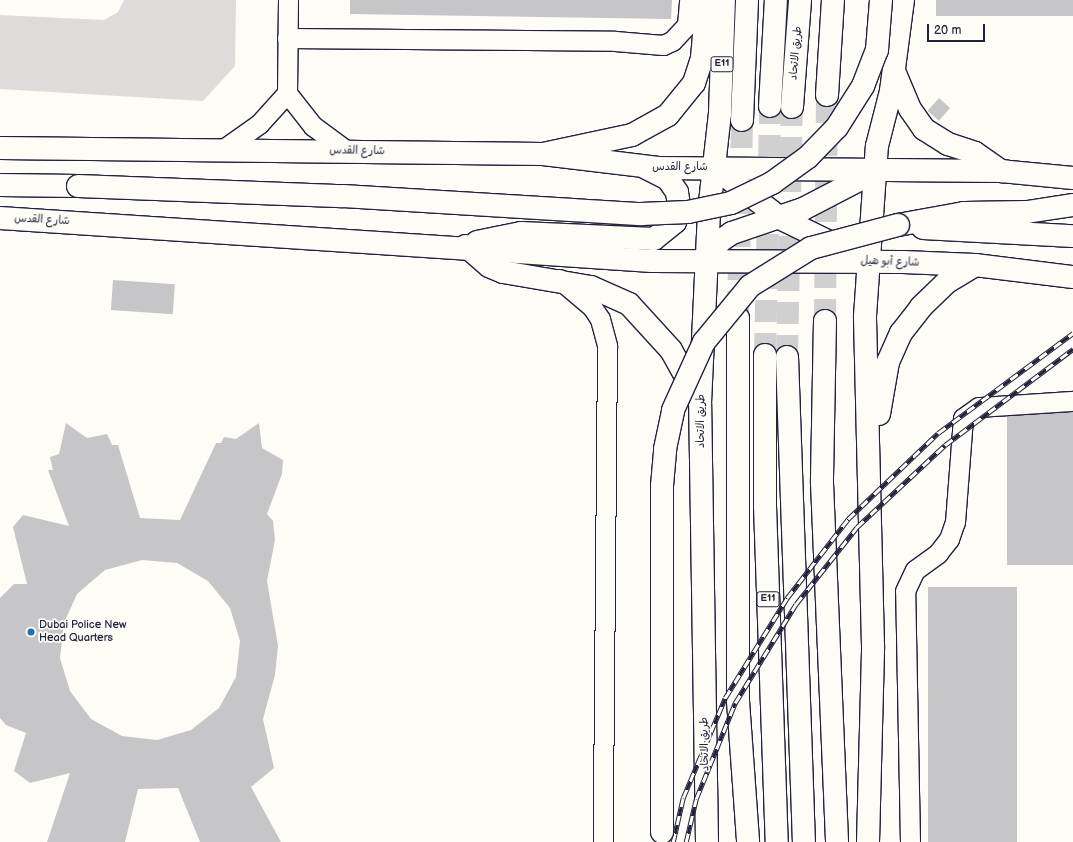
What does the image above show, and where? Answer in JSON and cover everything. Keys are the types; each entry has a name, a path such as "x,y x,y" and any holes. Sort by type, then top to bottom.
{"main road":[{"path":"543,154 632,135 668,115 694,83 702,58 707,0"},
{"name":"طريق الاتحاد","path":"707,842 700,403 706,263 720,113 724,0"},
{"path":"742,120 747,0"},
{"name":"طريق الاتحاد","path":"770,106 776,0"},
{"name":"طريق الاتحاد","path":"792,107 800,0"},
{"path":"827,95 833,0"},
{"path":"0,185 78,186 343,196 641,214 688,212 731,203 772,183 808,156 837,127 863,86 877,50 881,0"},
{"path":"868,842 873,646 872,506 865,316 877,146 894,71 903,0"},
{"path":"894,71 910,109 924,129 948,144 976,153 1001,171"},
{"name":"شارع القدس","path":"0,148 225,148 543,154 639,166 714,167"},
{"path":"639,166 657,172 668,180 677,192 679,205 675,222 654,239 522,233 494,236 466,246 489,266 503,272 559,279 611,294 645,318 671,350 700,403"},
{"path":"714,167 876,171 1001,171 1067,173"},
{"path":"714,167 780,218 868,261"},
{"path":"706,263 725,237 780,218 876,171"},
{"path":"663,837 662,486 664,449 673,410 704,342 726,312 750,286 811,248 898,225 964,213 1027,212 1073,205"},
{"name":"شارع القدس","path":"0,218 466,246 706,263"},
{"path":"898,225 1073,236"},
{"name":"شارع أبو هيل","path":"706,263 868,261 975,265 1073,277"},
{"path":"872,506 881,394 888,362 901,333 921,306 947,282 975,265"},
{"path":"738,318 738,701 748,842"},
{"path":"825,321 822,483 829,721 837,842"},
{"name":"E11","path":"765,355 765,506 777,842"},
{"name":"E11","path":"787,357 789,495 804,842"}],"street":[{"path":"288,0 287,93 313,126 347,151"},
{"path":"287,38 615,41 663,45 672,41 687,25 689,0"},
{"path":"225,148 259,124 287,93"},
{"path":"559,279 592,307 600,319 607,346 603,842"},
{"path":"910,842 905,591 915,570 938,553 949,539 955,522 963,418 979,407 1073,402"}],"shaded area":[{"path":"124,0 236,0 235,66 203,101 0,89 0,15 104,20 118,12"}],"building":[{"path":"350,0 672,0 671,19 350,14"},
{"path":"936,0 1073,0 1073,16 936,16"},
{"path":"939,98 950,108 939,121 928,111"},
{"path":"113,280 175,284 173,314 111,310"},
{"path":"1007,412 1073,412 1073,565 1007,565"},
{"name":"Dubai Police New Head Quarters","path":"66,423 87,438 107,434 112,445 118,445 140,518 180,520 216,443 221,443 224,437 236,439 259,423 262,448 283,460 282,474 267,514 273,521 275,540 267,581 278,646 275,675 263,719 274,768 251,787 281,842 200,842 178,788 138,789 125,842 47,842 70,773 30,783 14,771 26,733 6,725 0,718 0,598 14,584 27,584 13,527 23,515 69,526 48,470 53,470 50,457 59,454","holes":["142,560 177,563 208,581 230,608 240,641 236,677 219,708 191,730 157,740 122,736 91,719 70,691 60,658 64,623 77,594 105,570"]},
{"path":"928,587 1017,587 1017,842 928,842"}],"tunnel":[{"path":"825,321 827,95"},
{"path":"765,355 770,106"},
{"path":"787,357 792,107"},
{"path":"738,313 742,120"}],"railway":[{"path":"673,842 683,798 725,698 787,598 848,519 938,433 1073,333"},
{"path":"686,842 696,799 735,703 796,604 857,527 945,445 1073,349"}],"place":[{"name":"Dubai Police New Head Quarters","path":"31,632"}]}
